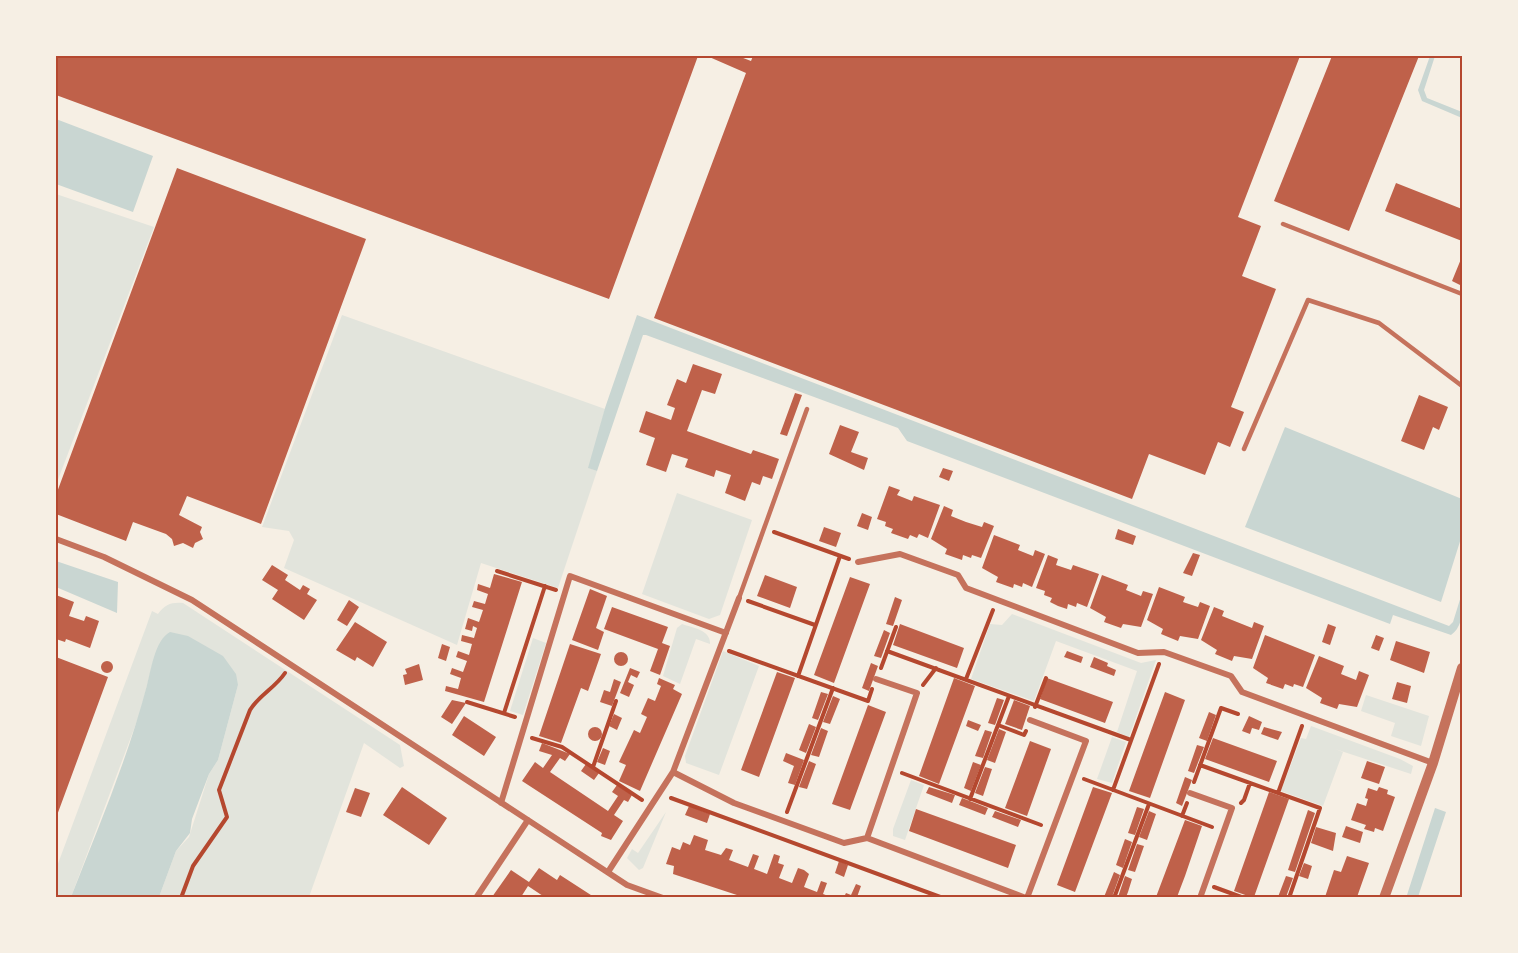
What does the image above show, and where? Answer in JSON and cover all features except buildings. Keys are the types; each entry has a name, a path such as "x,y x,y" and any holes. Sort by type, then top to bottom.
{"street":[{"path":"56,539 104,558 192,600 627,885 663,897"},
{"path":"858,562 900,554 957,575 966,588 1138,653 1164,652 1230,676 1242,692 1433,763"},
{"path":"501,803 570,576 726,633"},
{"path":"608,872 673,772 739,598"},
{"path":"1383,897 1433,763 1462,668"},
{"path":"867,838 917,693 876,679"},
{"path":"673,772 734,803 844,843 867,838 1026,897 1086,741 1030,720"},
{"path":"1190,793 1232,808 1200,897"},
{"path":"476,897 528,820"}],"lane":[{"path":"1283,224 1462,294"},
{"path":"1244,449 1308,300 1379,323 1462,386"},
{"path":"739,598 807,409"}],"path":[{"path":"764,528 858,562"},
{"path":"798,675 840,556"},
{"path":"496,571 565,592"},
{"path":"504,713 545,586"},
{"path":"739,598 815,625"},
{"path":"966,679 996,599"},
{"path":"720,647 868,701 896,627"},
{"path":"887,651 1131,740"},
{"path":"1113,790 1164,652"},
{"path":"180,897 193,866 227,817 219,790 250,710 255,702 276,687 291,665"},
{"path":"917,693 936,668"},
{"path":"784,821 833,688"},
{"path":"970,799 1009,696"},
{"path":"593,766 616,701"},
{"path":"467,702 527,721"},
{"path":"1182,816 1221,708 1238,714"},
{"path":"1278,793 1306,716"},
{"path":"523,735 562,747 650,805"},
{"path":"1200,765 1320,808 1289,897"},
{"path":"890,769 1053,830"},
{"path":"1074,776 1224,832"},
{"path":"1232,808 1244,800 1250,783"},
{"path":"658,793 943,897"},
{"path":"1114,897 1149,804"},
{"path":"1205,884 1244,897"}],"shaded area":[{"path":"1430,56 1435,56 1424,90 1427,98 1462,112 1462,118 1422,101 1418,90"},
{"path":"56,119 153,156 133,212 56,184"},
{"path":"56,194 154,227 56,485"},
{"path":"342,315 605,409 589,468 597,471 558,588 481,563 457,645 284,568 294,540 289,531 262,527"},
{"path":"637,315 1449,626 1453,622 1462,593 1462,610 1458,627 1451,635 1393,615 1390,624 907,441 898,428 646,335 643,335 597,471 588,468 605,408"},
{"path":"1285,427 1462,499 1462,535 1441,602 1245,527"},
{"path":"677,493 752,520 720,615 709,619 642,594"},
{"path":"56,561 118,582 117,613 56,587"},
{"path":"183,603 400,745 404,766 400,768 364,743 309,897 159,897 176,851 189,837 209,774 218,760 238,685 154,658 140,713 71,897 56,897 56,869 152,611 158,614 169,604"},
{"path":"1012,614 1141,663 1156,660 1129,737 1117,732 1137,671 1056,641 1034,701 971,679 990,624 1002,625"},
{"path":"682,624 704,633 710,639 710,644 696,639 680,684 663,676 677,628"},
{"path":"170,632 188,636 223,656 236,674 238,685 218,760 209,774 192,819 190,833 176,851 159,897 71,897 122,766 157,648"},
{"path":"533,638 546,643 523,715 510,711"},
{"path":"723,651 759,666 719,775 686,763 685,756"},
{"path":"1366,695 1429,716 1421,746 1391,736 1395,723 1361,711"},
{"path":"1311,726 1400,759 1413,766 1411,774 1335,749 1343,752 1323,806 1281,791 1301,738 1306,739"},
{"path":"1112,737 1126,742 1112,783 1097,779"},
{"path":"911,780 924,785 905,840 893,836 893,829"},
{"path":"1435,808 1446,812 1418,897 1407,895"},
{"path":"666,812 643,868 639,870 627,858 632,849 638,853"}]}
